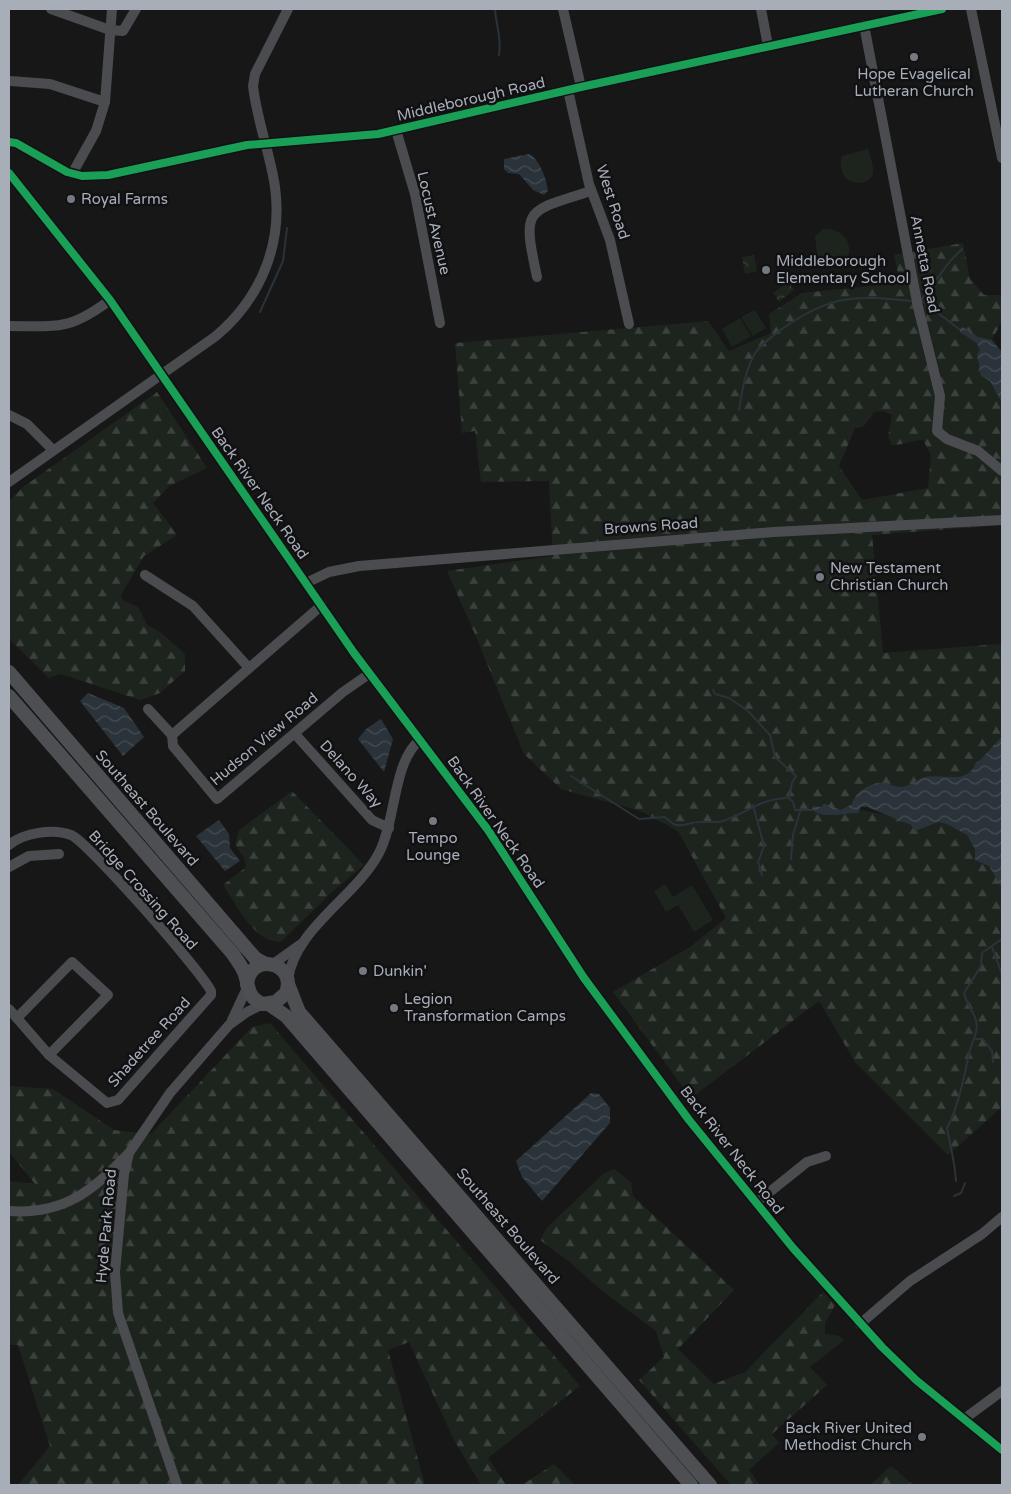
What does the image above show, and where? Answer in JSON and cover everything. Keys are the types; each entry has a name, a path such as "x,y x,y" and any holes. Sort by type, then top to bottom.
{"main road":[{"name":"Southeast Boulevard","path":"9,672 255,958 269,964"},
{"name":"Southeast Boulevard","path":"9,696 233,954 244,972 247,987"},
{"path":"269,964 282,968 288,982 286,994 267,1005 256,1001 247,987 250,973 256,967 269,964"},
{"name":"Southeast Boulevard","path":"288,982 299,1012 710,1485"},
{"name":"Southeast Boulevard","path":"267,1005 286,1016 690,1485"}],"street":[{"path":"52,9 110,30 123,31 136,9"},
{"path":"72,174 96,131 105,102 112,9"},
{"path":"9,482 52,449 227,327 247,305 262,278 274,242 276,207 275,187 254,98 255,74 288,9"},
{"path":"563,9 582,87"},
{"path":"761,9 768,46"},
{"name":"Middleborough Road","path":"11,141 52,166 72,174 96,176 115,174 210,152 265,143 362,136 396,130 915,12 942,9"},
{"path":"971,9 1002,158"},
{"name":"Annetta Road","path":"864,25 918,307 940,396 937,431 947,440 978,452 1002,471"},
{"path":"10,81 50,84 105,102"},
{"name":"West Road","path":"568,90 591,191 610,240 629,324"},
{"name":"Locust Avenue","path":"396,130 414,194 440,323"},
{"name":"Back River Neck Road","path":"9,173 18,187 110,300 369,674 499,846 584,978 689,1120 756,1203 860,1324 916,1380 1002,1450"},
{"path":"9,193 18,187"},
{"path":"537,277 528,231 532,216 543,207 591,191"},
{"path":"9,326 53,326 76,323 110,300"},
{"path":"9,416 27,424 52,449"},
{"name":"Browns Road","path":"306,584 329,572 359,566 774,532 1002,520"},
{"path":"145,575 193,606 248,668"},
{"path":"172,735 322,605"},
{"name":"Hudson View Road","path":"148,709 172,735 173,746 217,799 343,692 369,674"},
{"name":"Delano Way","path":"295,734 372,820 389,828"},
{"path":"288,982 290,968 304,942 373,864 389,828 405,757 412,746 420,740"},
{"name":"Bridge Crossing Road","path":"9,845 20,838 43,833 59,833 77,839 177,949 208,986 211,995"},
{"path":"10,862 29,856 59,854"},
{"path":"269,964 304,942"},
{"path":"9,1009 16,1018 49,1055 108,995 72,962 16,1018"},
{"name":"Hyde Park Road","path":"229,1025 247,987"},
{"name":"Shadetree Road","path":"49,1055 107,1103 118,1100 211,995"},
{"name":"Hyde Park Road","path":"177,1485 124,1334 116,1302 115,1272 124,1174 129,1153 170,1093 229,1025 247,1012 267,1005"},
{"path":"9,1211 37,1211 71,1201 92,1188 129,1153"},
{"path":"756,1203 807,1162 826,1156"},
{"path":"860,1324 910,1281 982,1234 1002,1217"},
{"path":"964,1419 1002,1391"}],"green space":[{"path":"868,149 873,173 866,181 860,183 853,182 843,174 841,166 842,156"},
{"path":"823,229 836,231 845,237 849,247 847,260 818,263 815,236"},
{"path":"963,243 970,279 984,295 1002,295 1002,321 984,355 1002,405 1002,525 872,535 883,653 999,644 1002,647 1002,742 968,778 849,808 894,816 949,815 977,841 1002,880 1002,1107 948,1155 855,1062 819,1001 691,1098 613,992 690,947 726,918 678,831 640,811 561,789 524,754 447,571 553,556 549,481 481,482 475,431 462,433 455,343 708,321 729,351 771,333 769,314 802,293 900,283 894,255","holes":["883,411 892,415 888,437 892,445 923,440 931,455 928,488 862,500 839,466 855,428 864,426 874,412"]},
{"path":"754,255 757,271 745,274 742,257"},
{"path":"788,282 794,290 779,302 773,293"},
{"path":"755,310 766,328 753,336 741,317"},
{"path":"740,318 751,336 732,347 722,329"},
{"path":"157,392 207,468 169,486 153,503 177,535 144,556 121,595 122,600 138,607 147,625 160,632 185,654 185,671 160,693 140,700 61,674 49,678 9,639 9,501 23,487"},
{"path":"292,791 364,865 332,892 281,942 262,936 254,929 240,912 223,885 246,867 245,860 235,844 239,830"},
{"path":"665,884 673,897 692,885 713,920 694,932 678,905 666,912 654,891"},
{"path":"270,1023 580,1386 488,1458 506,1485 481,1485 454,1440 409,1342 388,1350 425,1485 18,1485 50,1446 18,1345 9,1345 9,1181 35,1184 9,1152 9,1086 53,1089 114,1130 151,1134 252,1027"},
{"path":"614,1169 631,1182 633,1196 734,1290 678,1349 714,1384 745,1372 823,1292 835,1305 825,1323 825,1334 840,1336 844,1340 810,1367 827,1385 772,1434 779,1443 749,1470 760,1485 731,1485 639,1380 664,1357 656,1331 601,1290 571,1263 540,1240 546,1229 603,1174"},
{"path":"554,1464 575,1485 522,1485"},
{"path":"891,1466 913,1485 870,1485"}],"water":[{"path":"529,154 536,160 546,181 548,191 544,195 533,190 519,174 508,173 504,169 504,159"},
{"path":"963,327 978,337 992,340 1002,352 1002,403 990,381 981,376 977,355 980,350 977,343 960,332 959,329"},
{"path":"88,693 124,708 144,737 123,756 80,701"},
{"path":"381,719 393,739 384,772 358,739 366,729"},
{"path":"1002,737 1002,888 989,866 975,860 975,849 967,835 947,824 938,822 915,831 911,825 867,807 861,807 858,813 834,815 817,813 812,810 813,806 821,807 824,804 841,810 852,804 857,795 865,788 875,784 885,783 900,787 907,786 925,777 955,777 967,774 976,762"},
{"path":"219,820 229,834 230,848 240,861 225,871 196,836"},
{"path":"591,1093 599,1094 610,1108 610,1123 542,1201 522,1177 516,1161"}],"waterway":[{"path":"495,9 499,37 499,55"},
{"path":"260,312 283,261 287,228"},
{"path":"959,329 921,300 951,260 962,249"},
{"path":"739,410 746,375 757,351 770,338 799,318 814,309 843,300 874,298 911,301"},
{"path":"713,690 715,694 729,698 748,711 770,735 775,757 796,776 792,783 789,798 793,802 795,810 812,810"},
{"path":"571,776 639,819 665,817 678,825 723,821 770,800 789,798"},
{"path":"753,805 764,846 758,862 762,875"},
{"path":"791,859 793,835 800,812"},
{"path":"956,1181 954,1160 947,1128 963,1082 977,1025 964,993 981,966 982,953 1002,939"},
{"path":"992,947 1002,974"},
{"path":"975,1039 983,1039 992,1051 993,1062"},
{"path":"954,1196 961,1193 965,1183"}],"cycle path":[{"path":"9,142 16,143 67,172 82,176 108,175 247,145 378,134 581,87 942,9"},
{"path":"9,173 110,300 354,653 488,830 584,978 689,1120 793,1248 882,1347 916,1380 1002,1450"}],"place":[{"name":"Hope Evagelical Lutheran Church","path":"914,57"},
{"name":"Royal Farms","path":"71,199"},
{"name":"Middleborough Elementary School","path":"766,270"},
{"name":"New Testament Christian Church","path":"820,577"},
{"name":"Tempo Lounge","path":"433,821"},
{"name":"Dunkin'","path":"363,971"},
{"name":"Legion Transformation Camps","path":"394,1008"},
{"name":"Back River United Methodist Church","path":"922,1437"}]}
